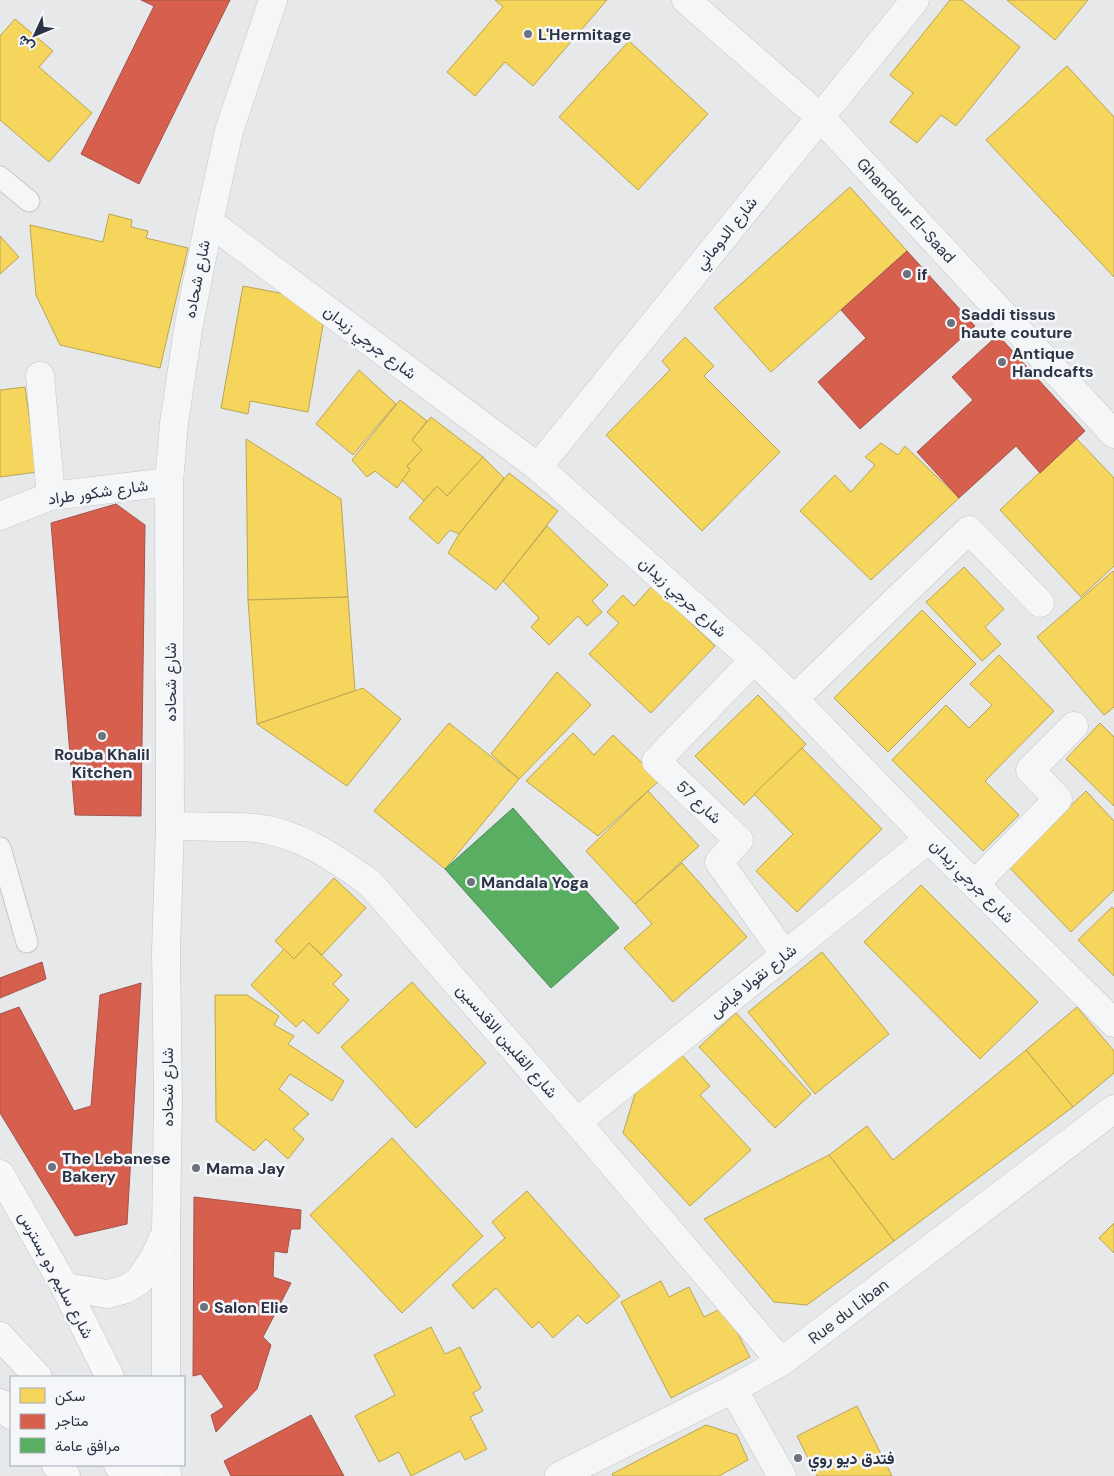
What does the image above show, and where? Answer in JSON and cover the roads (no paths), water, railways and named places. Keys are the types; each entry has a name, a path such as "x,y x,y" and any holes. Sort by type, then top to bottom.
{"main road":[{"name":"شارع سليم دو بسترس","path":"0,1174 65,1287 110,1376"},
{"path":"65,1287 108,1294 126,1289 139,1281 154,1258 166,1232"},
{"path":"0,1336 37,1376"},
{"path":"0,1403 10,1414"},
{"path":"57,1466 66,1476"},
{"path":"119,1466 128,1476"}],"street":[{"name":"شارع شحاده","path":"166,1376 168,1098 166,952 170,826 169,482 174,423 189,324 209,222 229,131 273,0"},
{"name":"Ghandour El-Saad","path":"686,0 820,117 1114,434"},
{"name":"شارع الدوماني","path":"538,467 915,0"},
{"name":"شارع جرجي زيدان","path":"209,222 538,467 754,660 929,839 1114,1023"},
{"path":"40,376 51,496"},
{"name":"شارع شكور طراد","path":"0,516 51,496 169,482"},
{"path":"794,699 969,530 1040,603"},
{"name":"شارع 57","path":"754,660 656,762 739,840 720,862 785,955"},
{"path":"975,884 1058,799 1030,770 1074,726"},
{"name":"شارع القلبين الاقدسين","path":"170,826 255,828 276,832 321,850 370,883 781,1362"},
{"name":"شارع نقولا فياض","path":"577,1122 929,839"},
{"name":"Rue du Liban","path":"559,1476 733,1389 781,1362 1114,1110"},
{"path":"733,1389 782,1476"}],"lane":[{"path":"0,177 29,201"},
{"path":"0,848 27,942"}],"place":[{"name":"L'Hermitage","path":"528,34"},
{"name":"if","path":"907,274"},
{"name":"Saddi tissus haute couture","path":"951,323"},
{"name":"Antique Handcafts","path":"1002,362"},
{"name":"Rouba Khalil Kitchen","path":"102,736"},
{"name":"Mandala Yoga","path":"471,882"},
{"name":"The Lebanese Bakery","path":"52,1167"},
{"name":"Mama Jay","path":"196,1168"},
{"name":"Salon Elie","path":"204,1307"},
{"name":"فتدق ديو روي","path":"798,1458"}]}
